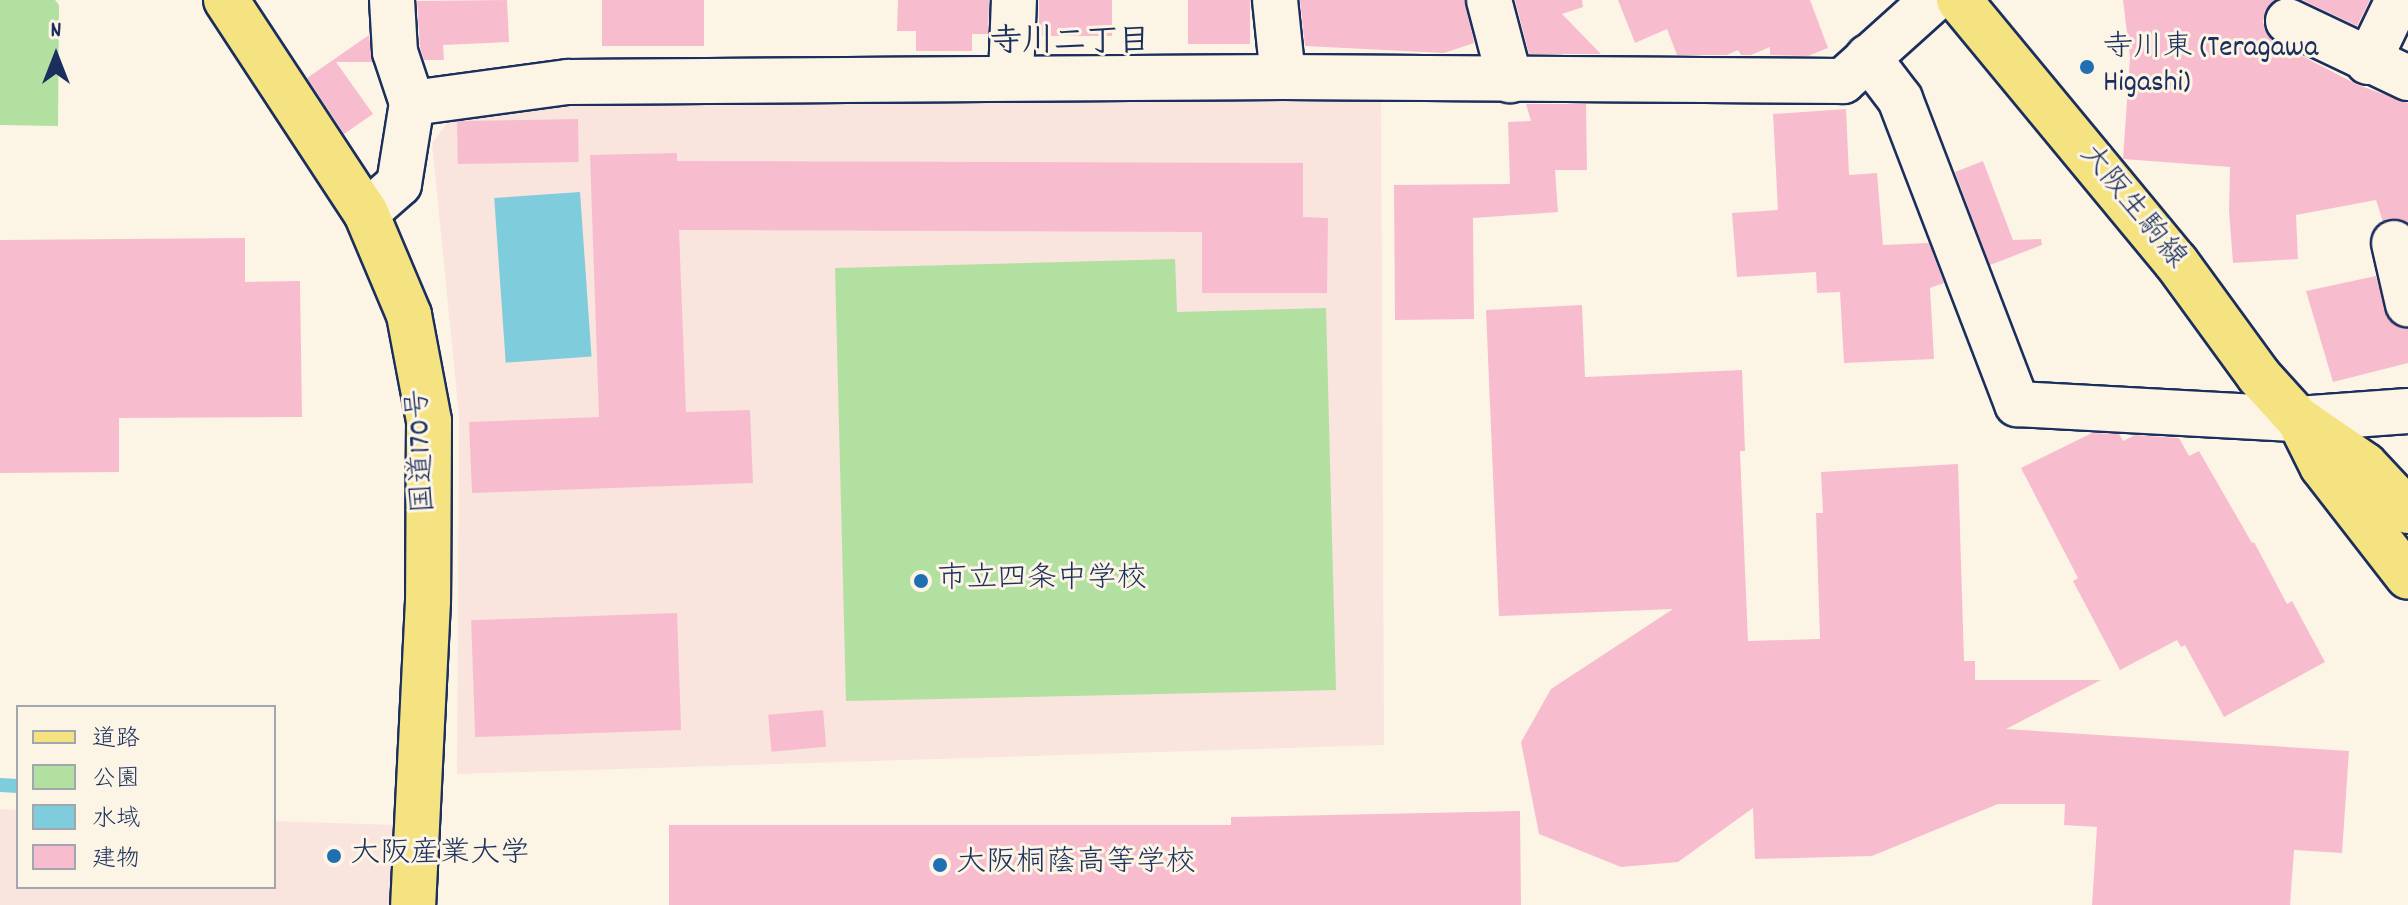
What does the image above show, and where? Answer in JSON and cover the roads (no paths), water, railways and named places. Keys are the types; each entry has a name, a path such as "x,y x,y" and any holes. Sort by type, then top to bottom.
{"main road":[{"name":"国道170号","path":"226,0 366,213 409,315 429,421 428,601 413,905"},
{"name":"大阪生駒線","path":"1959,0 2176,262 2259,376 2298,419 2365,465 2408,511"},
{"name":"大阪生駒線","path":"2298,419 2322,466 2408,577"}],"street":[{"path":"366,213 399,184 412,103 395,52 392,0"},
{"path":"1011,77 1014,0"},
{"path":"1275,0 1283,77"},
{"path":"1489,0 1510,80"},
{"path":"412,103 568,82 1011,77 1843,81 1933,0"},
{"path":"2368,62 2398,0"},
{"path":"2288,21 2368,62 2408,78"},
{"path":"1868,57 1900,99 2017,404 2298,419 2408,411"},
{"path":"2394,243 2408,304"}],"water":[{"path":"580,192 592,357 506,363 494,198"}],"waterway":[{"path":"0,785 16,786"}],"place":[{"name":"寺川東 (Teragawa Higashi)","path":"2087,67"},
{"name":"市立四条中学校","path":"921,581"},
{"name":"大阪産業大学","path":"334,856"},
{"name":"大阪桐蔭高等学校","path":"940,865"}],"district":[{"name":"寺川二丁目","path":"1070,44"}]}
